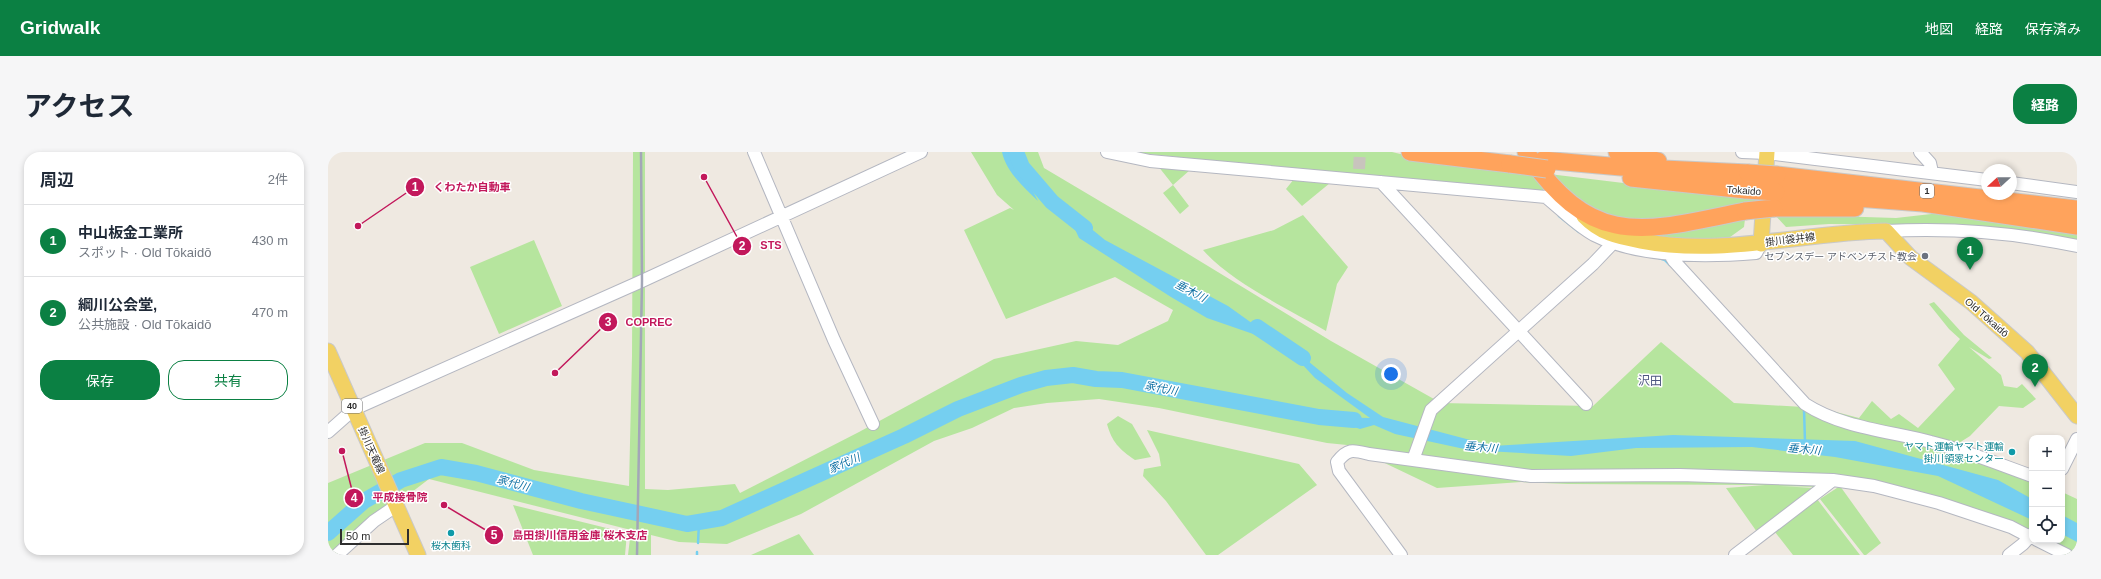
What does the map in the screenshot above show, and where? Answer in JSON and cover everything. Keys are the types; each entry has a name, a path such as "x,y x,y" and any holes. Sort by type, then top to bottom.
{"highway":[{"name":"Tokaido","path":"1410,152 1510,160 1746,190 1775,200 1923,203 2077,226"},
{"name":"Tokaido","path":"1470,152 1510,160"},
{"name":"1","path":"1526,152 1561,196 1578,210 1597,219 1620,227 1642,228 1669,226 1745,211 1775,200"},
{"name":"1","path":"1617,152 1707,172"},
{"name":"Tokaido","path":"1545,164 1777,175 2077,210"}],"main road":[{"name":"掛川袋井線","path":"1767,153 1760,244 1857,231 1886,231"},
{"path":"1578,210 1593,225 1605,233 1665,246 1723,247 1760,244"},
{"name":"Old Tōkaidō","path":"1886,231 1911,258 1970,302 2027,352 2077,416"},
{"name":"掛川天竜線","path":"328,351 396,506"},
{"name":"40","path":"396,506 418,555"}],"street":[{"path":"754,152 834,340 873,424"},
{"path":"328,432 354,410 635,284 921,152"},
{"path":"1108,152 1150,161 1359,174 1381,182 1546,197 1580,226 1613,243 1642,250 1669,253 1734,255 1756,253 1760,244"},
{"path":"1742,152 1767,153 1859,166 1932,172 1981,179"},
{"path":"1920,152 1930,163 1932,172"},
{"path":"1381,182 1586,404"},
{"path":"2017,184 2077,192"},
{"path":"1886,231 1966,230 2027,236 2077,246"},
{"path":"1413,460 1431,410 1593,264 1613,243"},
{"path":"1669,253 1674,261 1806,404 1817,412 1838,420 1932,442 2029,475"},
{"path":"2065,463 2077,439"},
{"path":"1401,555 1339,471 1337,462 1343,455 1353,450 1413,460 1531,476 1680,475 1832,480 1874,486 1940,504 2011,527 2029,535"},
{"path":"1735,555 1832,480"},
{"path":"337,555 374,521 396,506"},
{"path":"2009,555 2029,540"},
{"path":"2044,543 2067,555"}],"green space":[{"path":"633,152 645,152 645,489 668,490 735,484 740,493 859,432 994,359 1076,341 1118,345 1168,321 1173,310 1115,277 1006,319 964,230 1010,208 1014,210 997,195 971,152 1038,152 1044,168 1331,341 1441,403 1593,406 1661,342 1734,403 1821,408 1859,418 1872,401 1891,419 1899,414 1918,428 1955,389 1938,365 1960,339 1949,329 1929,304 1934,302 1964,335 1992,358 1989,359 1969,347 2001,375 2004,386 2017,388 2022,384 2036,399 2023,408 1999,406 1970,436 1951,448 2029,478 2029,539 1975,515 1832,478 1818,487 1780,486 1814,488 1757,532 1726,488 1765,485 1568,484 1521,482 1437,488 1347,445 1327,443 1159,408 1099,399 1047,403 1014,408 972,428 934,441 801,514 727,544 679,542 651,535 651,555 628,555 631,530 429,479 374,521 337,555 328,555 328,483 425,443 462,443 534,470 629,486 632,356"},
{"path":"1128,152 1392,152 1417,158 1536,172 1548,194"},
{"path":"1158,166 1190,170 1173,185"},
{"path":"1549,174 1739,197 1849,206 1621,222 1580,205"},
{"path":"1294,179 1330,183 1302,206 1286,189"},
{"path":"1173,185 1189,206 1180,214 1163,193"},
{"path":"1940,213 2077,232 2077,242 2012,230 1962,225 1829,224 1786,227 1774,214 1896,218"},
{"path":"1303,215 1348,267 1337,284 1326,331 1244,284 1215,262 1203,250 1274,230"},
{"path":"1745,219 1744,227 1726,240 1670,242 1649,236"},
{"path":"534,240 562,306 499,334 470,267"},
{"path":"1118,416 1132,424 1151,457 1135,460 1117,445 1111,436 1107,424"},
{"path":"1147,430 1299,464 1317,485 1218,555 1206,555 1166,501 1143,476 1144,469 1161,466 1159,454"},
{"path":"1840,486 1881,543 1866,555 1864,555 1820,499"},
{"path":"2065,493 2077,499 2077,555 2064,555 2037,543 2065,543"},
{"path":"1817,499 1860,555 1793,555 1775,532"},
{"path":"513,505 627,533 625,555 533,555"},
{"path":"799,534 814,555 751,555"}],"water":[{"path":"1002,152 1012,152 1038,201 1011,173"},
{"path":"1068,214 1083,222 1105,240 1228,306 1274,339 1259,336 1207,318 1171,297 1079,238"},
{"path":"1285,346 1303,357 1347,393 1383,417 1493,446 1673,435 1855,441 1998,480 2029,497 2029,519 1938,476 1835,457 1752,447 1636,448 1571,456 1469,450 1395,434 1374,425 1360,429 1325,417 1370,418 1315,378"},
{"path":"2065,517 2077,523 2077,542 2065,536"}],"waterway":[{"name":"垂木川","path":"1016,152 1022,167 1052,202 1085,228"},
{"path":"1559,216 1579,232"},
{"path":"1659,258 1665,260 1670,265"},
{"name":"垂木川","path":"1257,327 1303,358"},
{"name":"家代川","path":"328,533 364,501 401,480 441,467 476,473 581,501 687,524 722,518 904,436 958,409 1021,385 1046,378 1073,375 1096,379 1122,380 1319,417 1354,420"},
{"path":"1804,409 1805,442"},
{"path":"698,543 699,523"}],"tunnel":[{"path":"1359,169 1360,152"}],"railway":[{"path":"637,555 642,281 641,152"}],"place":[{"name":"STS","path":"704,177"},
{"name":"くわたか自動車","path":"358,226"},
{"name":"セブンスデー アドベンチスト教会","path":"1925,256"},
{"name":"中山板金工業所","path":"1970,270"},
{"name":"COPREC","path":"555,373"},
{"name":"綱川公会堂,","path":"2035,387"},
{"name":"平成接骨院","path":"342,451"},
{"name":"ヤマト運輸ヤマト運輸 掛川領家センター","path":"2012,452"},
{"name":"島田掛川信用金庫 桜木支店","path":"444,505"},
{"name":"桜木歯科","path":"451,533"}],"district":[{"name":"沢田","path":"1650,381"}]}
